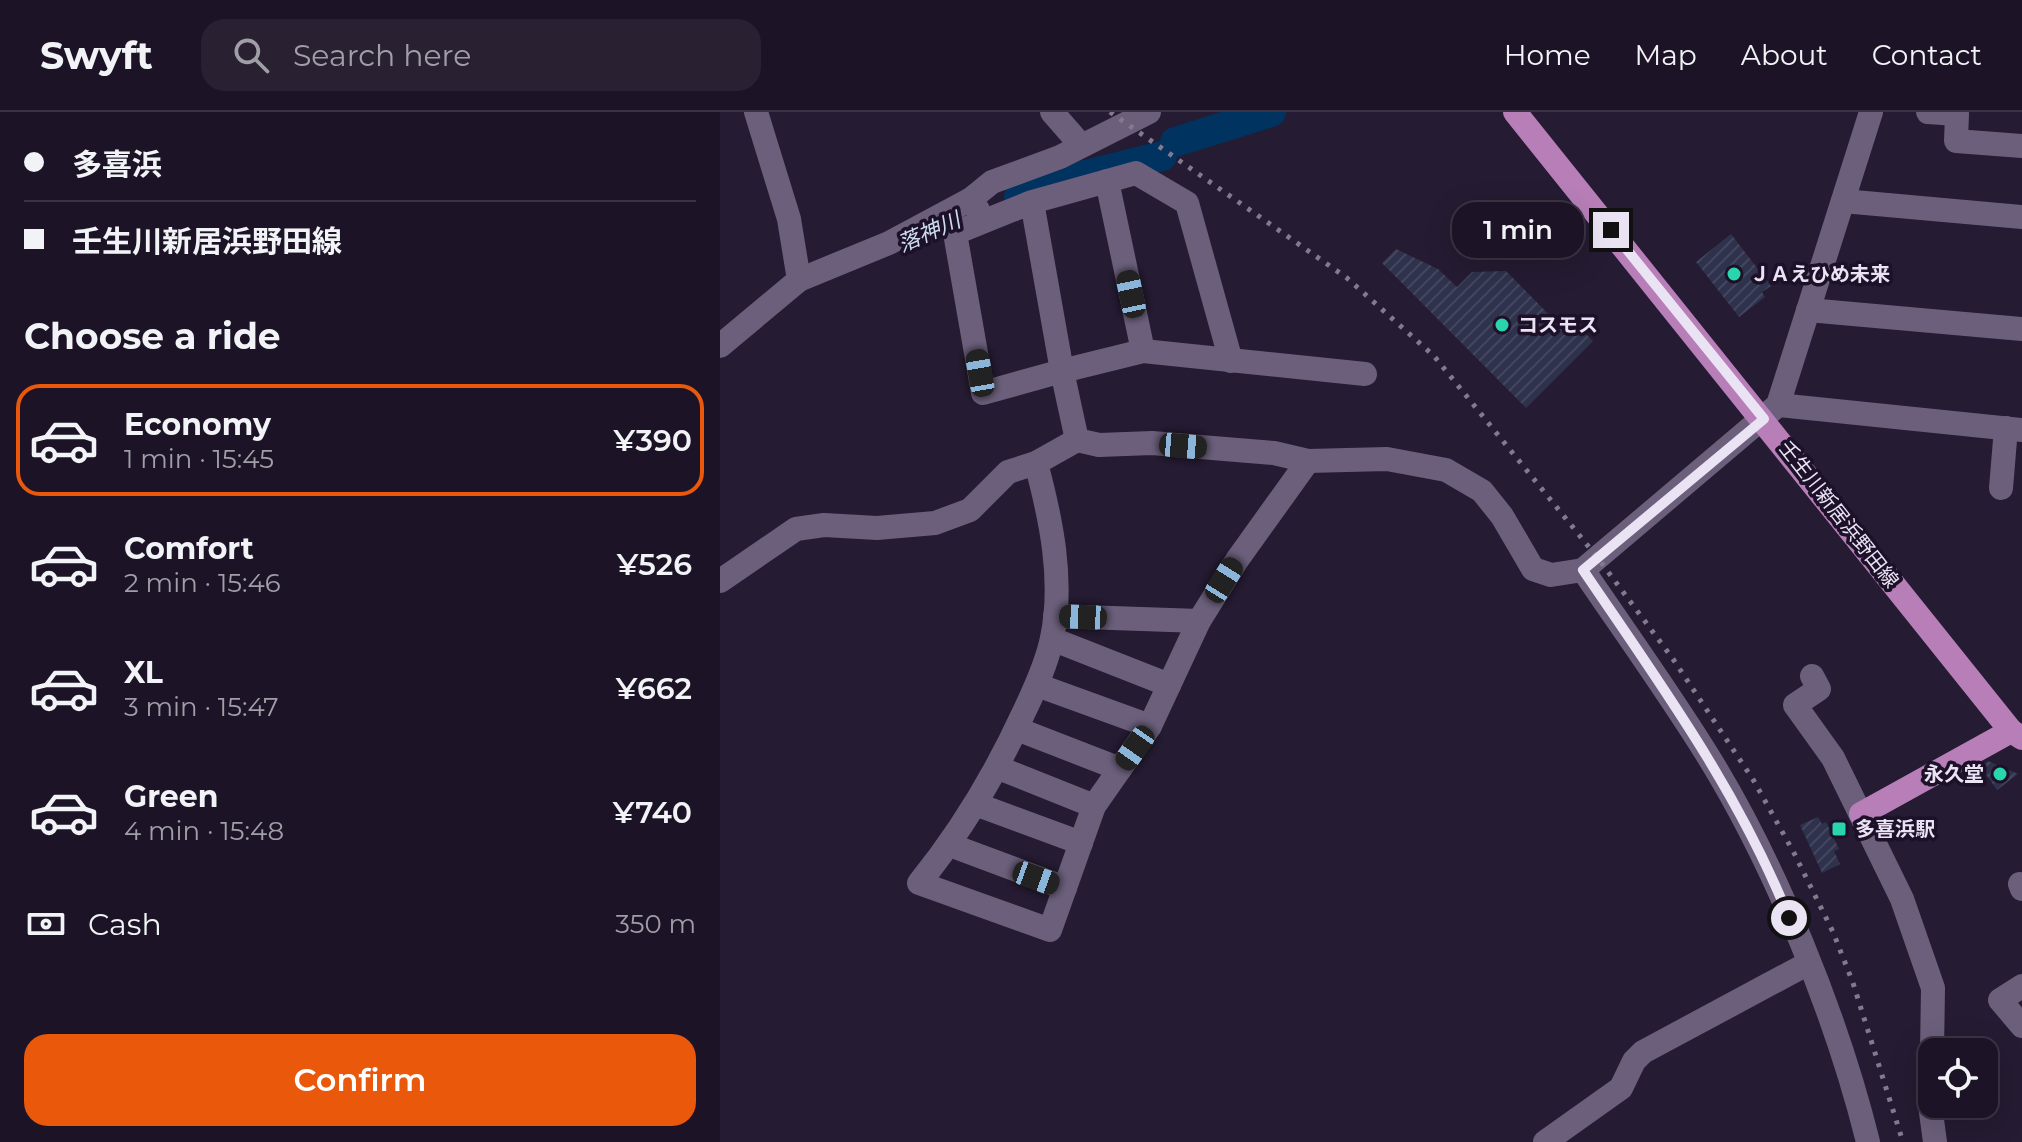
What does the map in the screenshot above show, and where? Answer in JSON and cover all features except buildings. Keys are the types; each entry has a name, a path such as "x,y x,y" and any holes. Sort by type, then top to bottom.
{"main road":[{"name":"壬生川新居浜野田線","path":"1515,112 1771,412 2018,731 2022,759"},
{"path":"1861,814 2018,731"}],"street":[{"path":"756,112 789,219 799,280"},
{"path":"1052,112 1080,144"},
{"path":"1149,112 1110,135 1080,144 1060,157 992,182 978,210 955,233 983,393 1143,351 1365,374"},
{"path":"720,581 796,529 824,525 877,528 935,523 970,510 1008,472 1036,463 1077,440 1099,445 1152,443 1274,453 1308,461 1387,459 1446,470 1482,491 1502,516 1533,569 1551,575 1583,570 1771,412 1808,310 1871,112"},
{"path":"1928,112 1957,114 1956,141 2022,146"},
{"path":"720,346 799,280 978,210 1032,202 1136,173 1187,203 1231,361"},
{"path":"1107,181 1143,351"},
{"path":"1843,201 2022,217"},
{"path":"1032,202 1077,440"},
{"path":"1808,310 2022,329"},
{"path":"1771,412 2014,429 2001,488"},
{"path":"1036,463 1052,525 1053,627 1037,685 999,768 978,805 919,883 1050,930 1094,806 1150,726 1199,621 1237,560 1308,461"},
{"path":"1583,570 1709,757 1771,873 1834,1032 1868,1142"},
{"path":"1053,627 1199,621"},
{"path":"1053,627 1169,685"},
{"path":"1812,676 1819,689 1795,705 1833,758 1902,899 1933,988 1932,1038"},
{"path":"1037,685 1150,726"},
{"path":"1017,729 1120,769"},
{"path":"999,768 1094,806"},
{"path":"978,805 1081,843"},
{"path":"950,845 1065,888"},
{"path":"1545,1142 1621,1088 1634,1061 1643,1052 1807,964"},
{"path":"2022,986 2000,1000 2022,1026"},
{"path":"1932,1118 1935,1142"}],"waterway":[{"name":"落神川","path":"1175,142 1271,112"},
{"name":"落神川","path":"1019,197 1065,180 1162,156"}],"railway":[{"path":"1110,112 1347,278 1434,356 1597,557 1673,659 1754,781 1794,853 1833,932 1853,983 1903,1142"}],"place":[{"name":"ＪＡえひめ未来","path":"1734,274"},
{"name":"コスモス","path":"1502,325"},
{"name":"永久堂","path":"2000,774"},
{"name":"多喜浜駅","path":"1839,829"}],"route":[{"path":"1611,230 1764,419 1583,570 1709,757 1771,873 1789,918"}]}
